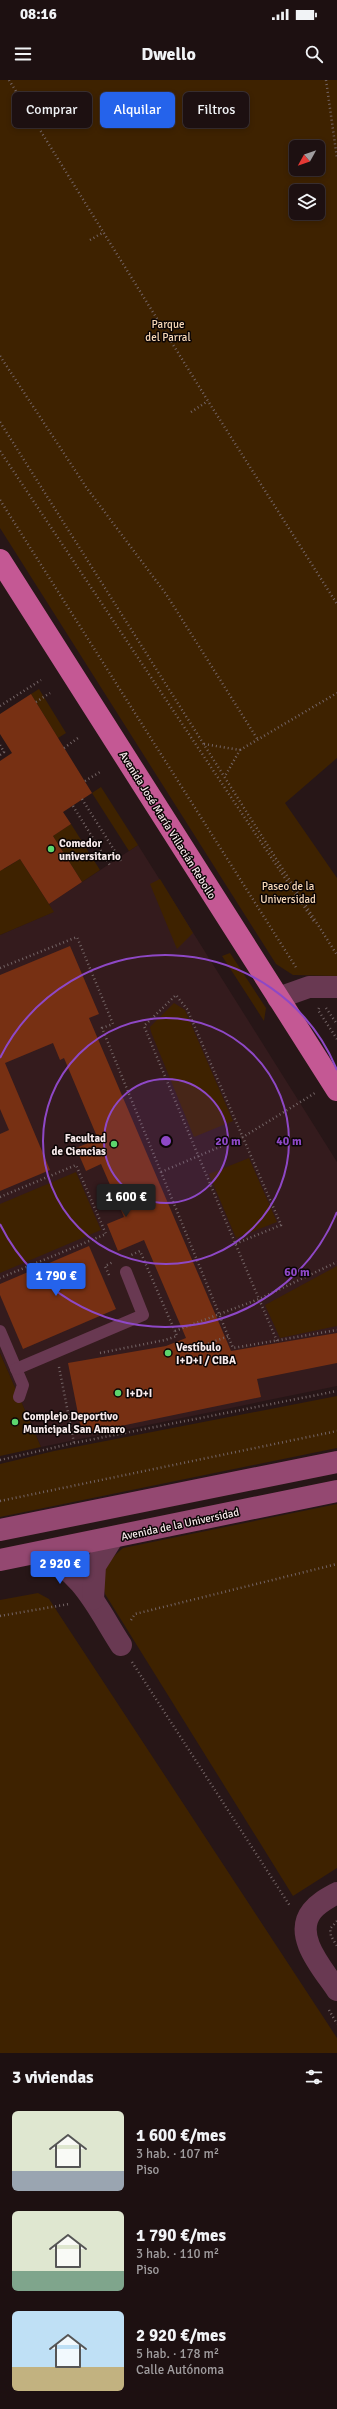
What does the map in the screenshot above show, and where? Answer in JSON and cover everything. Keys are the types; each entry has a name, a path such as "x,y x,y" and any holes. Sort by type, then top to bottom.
{"highway":[{"name":"Avenida José María Villacián Rebollo","path":"0,560 337,1090"}],"main road":[{"path":"0,1530 337,1462"},
{"name":"Avenida de la Universidad","path":"0,1560 112,1539 337,1491"}],"street":[{"path":"278,998 325,987"},
{"path":"83,1601 95,1566 112,1539"},
{"path":"39,1553 63,1564 83,1601 121,1645"},
{"path":"337,1892 319,1904 311,1912 306,1925 308,1943 337,1990"}],"lane":[{"path":"16,1369 143,1315 126,1272"},
{"path":"0,1331 23,1384 19,1397"}],"path":[{"path":"9,80 208,401 337,604"},
{"path":"326,80 337,158"},
{"path":"90,240 104,232"},
{"path":"0,356 86,487 166,594 258,740"},
{"path":"191,412 208,401"},
{"path":"0,422 225,776 337,956"},
{"path":"0,451 337,956"},
{"path":"0,500 325,987 336,996 323,1003 318,1010 337,1040"},
{"path":"0,706 41,680"},
{"path":"225,776 240,750 337,692"},
{"path":"36,702 50,693"},
{"path":"64,748 78,738"},
{"path":"204,744 240,750"},
{"path":"0,745 4,752 0,755"},
{"path":"85,782 100,772"},
{"path":"82,799 121,861"},
{"path":"73,806 111,868"},
{"path":"0,968 76,936 112,1024 102,1028 233,1348 337,1330"},
{"path":"235,1244 281,1225 187,1009 176,995 144,1026 198,1156 258,1299 277,1341"},
{"path":"161,1172 243,1137 308,1098"},
{"path":"0,1197 76,1165 106,1234 0,1278"},
{"path":"175,1330 258,1299 337,1262"},
{"path":"193,1349 229,1336"},
{"path":"58,1361 74,1443"},
{"path":"0,1460 74,1443 337,1391"},
{"path":"0,1501 337,1431"},
{"path":"129,1623 135,1614 337,1564"},
{"path":"0,1616 83,1601"},
{"path":"121,1645 290,1907"},
{"path":"337,1921 330,1929 330,1936 337,1946"}],"shaded area":[{"path":"138,845 337,1162 337,1386 41,1447 0,1353 0,935 53,912 49,904"}],"green space":[{"name":"Parque del Parral","path":"0,80 337,80 337,758 285,803 337,878 337,976 293,975 276,964 0,528"},
{"path":"39,689 66,733 58,738 31,694"},
{"path":"101,787 138,845 129,851 92,793"},
{"path":"71,824 100,870 82,882 53,836"},
{"path":"20,859 54,912 0,935 0,862 4,869"},
{"path":"160,879 193,933 177,949 150,884"},
{"path":"230,953 266,1008 264,1021 222,956"},
{"path":"174,1003 185,1010 233,1121 194,1137 150,1027"},
{"path":"249,1158 277,1222 236,1238 209,1174"},
{"path":"76,1172 101,1230 0,1273 0,1204"},
{"path":"337,1266 337,1326 280,1338 265,1305"},
{"name":"Complejo Deportivo Municipal San Amaro","path":"0,1353 41,1447 0,1456"},
{"path":"337,1396 337,1448 0,1517 0,1464 54,1451"},
{"path":"337,1504 337,1868 293,1896 105,1594 103,1580 106,1568 112,1558 123,1548"},
{"path":"38,1593 49,1599 337,2038 337,2053 0,2053 0,1600"}],"building":[{"path":"31,694 92,793 63,812 71,824 53,836 82,882 49,904 20,859 0,871 0,761 12,753 0,734 0,714"},
{"path":"70,946 99,1014 89,1018 231,1351 337,1333 337,1363 257,1379 261,1397 82,1434 68,1363 166,1346 186,1338 144,1240 118,1251 107,1224 124,1217 101,1164 86,1171 76,1148 98,1139 64,1058 60,1060 53,1043 5,1063 50,1170 0,1191 0,1134 9,1130 0,1109 0,975"},
{"path":"89,1246 116,1309 23,1349 0,1295 0,1284"}],"place":[{"name":"Comedor universitario","path":"51,849"},
{"name":"Facultad de Ciencias","path":"114,1144"},
{"name":"Vestíbulo I+D+I / CIBA","path":"168,1353"},
{"name":"I+D+I","path":"118,1393"},
{"name":"Complejo Deportivo Municipal San Amaro","path":"15,1422"}],"park label":[{"name":"Paseo de la Universidad","path":"288,892"}]}
